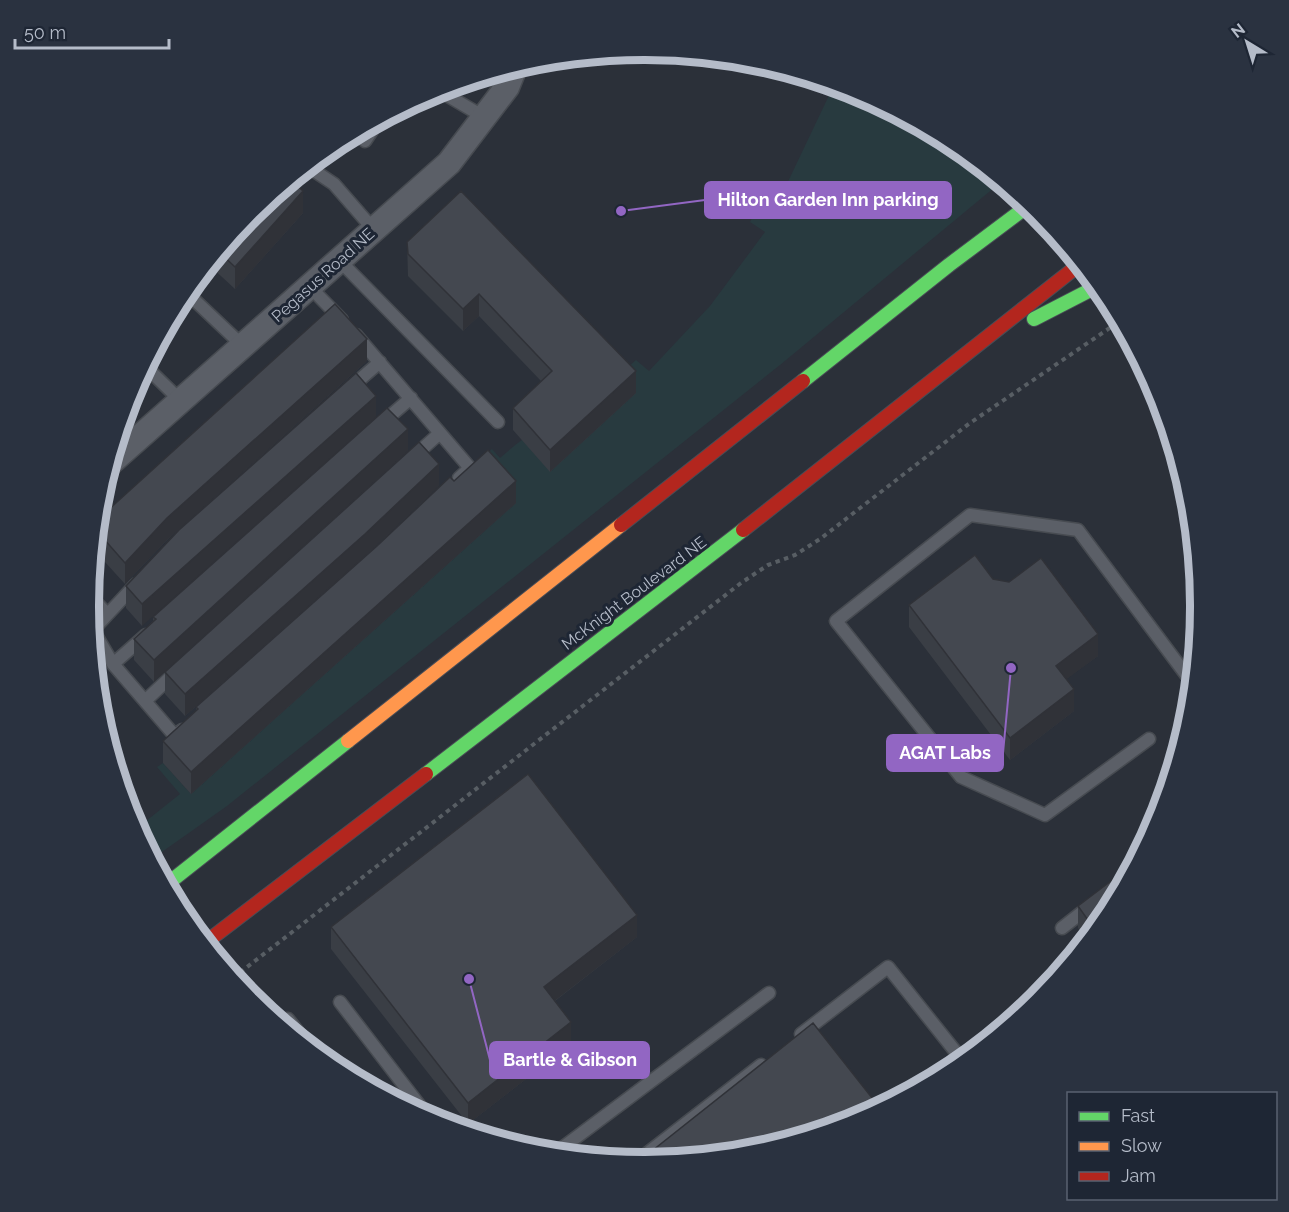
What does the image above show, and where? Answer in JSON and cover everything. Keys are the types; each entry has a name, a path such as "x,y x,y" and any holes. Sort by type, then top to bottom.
{"main road":[{"path":"949,265 1012,201"},
{"path":"173,880 949,265 1021,211"},
{"name":"McKnight Boulevard NE","path":"211,938 702,562 1074,269"},
{"path":"973,350 1089,290"}],"street":[{"name":"Pegasus Road NE","path":"121,450 181,401 449,163 507,87 511,77"}],"lane":[{"path":"449,97 484,117"},
{"path":"365,141 370,134"},
{"path":"315,171 334,184 374,230"},
{"path":"339,260 498,422"},
{"path":"310,287 380,362 470,468 453,483"},
{"path":"194,299 243,346"},
{"path":"337,400 380,362"},
{"path":"152,372 181,401"},
{"path":"376,429 411,398"},
{"path":"405,465 441,433"},
{"path":"1149,739 1045,815 961,777 836,621 970,515 1078,530 1186,675"},
{"path":"99,623 143,577"},
{"path":"99,606 107,614"},
{"path":"113,664 157,624"},
{"path":"100,642 113,664 175,736 193,720"},
{"path":"144,701 187,662"},
{"path":"1062,928 1099,899"},
{"path":"794,1039 888,967 957,1053"},
{"path":"565,1146 769,993"},
{"path":"340,1002 417,1102"},
{"path":"649,1152 766,1061"}],"path":[{"path":"240,973 741,583 768,565 795,555 820,539 970,423 1113,326"}],"shaded area":[{"path":"830,93 886,116 918,133 995,187 780,365 227,806 159,854 144,823 180,794 157,767 163,763 191,794 516,503 479,460 492,449 500,458 533,432 620,374 636,360 649,371 710,306 765,232 750,222 769,183 784,190"}],"building":[{"path":"297,185 303,191 235,267 225,257 258,220"},
{"path":"461,191 636,371 550,450 513,408 552,371 479,294 463,309 408,254 407,242"},
{"path":"335,304 367,339 167,518 125,563 103,538 107,511"},
{"path":"356,373 376,396 142,604 126,586 179,530"},
{"path":"387,408 408,429 154,660 134,639 156,619 153,617"},
{"path":"419,442 439,464 365,534 185,694 165,672"},
{"path":"488,450 516,481 191,772 163,741 198,709 196,707 377,546 450,477 454,481"},
{"path":"975,555 993,579 1009,582 1041,558 1098,634 1056,666 1074,689 1010,738 909,605"},
{"path":"528,774 637,915 544,987 571,1022 468,1103 331,927"},
{"path":"1119,875 1089,922 1078,906"},
{"path":"813,1023 874,1101 820,1123 751,1142 680,1151 651,1152"}],"traffic: fast":[{"path":"803,381 1021,211"},
{"path":"1034,319 1089,290"},
{"path":"426,774 743,530"},
{"path":"173,880 348,741"}],"traffic: slow":[{"path":"348,741 621,525"}],"traffic: jam":[{"path":"743,530 1074,269"},
{"path":"621,525 803,381"},
{"path":"211,938 426,774"}],"place":[{"name":"Hilton Garden Inn parking","path":"621,211"},
{"name":"AGAT Labs","path":"1011,668"},
{"name":"Bartle & Gibson","path":"469,979"}]}
